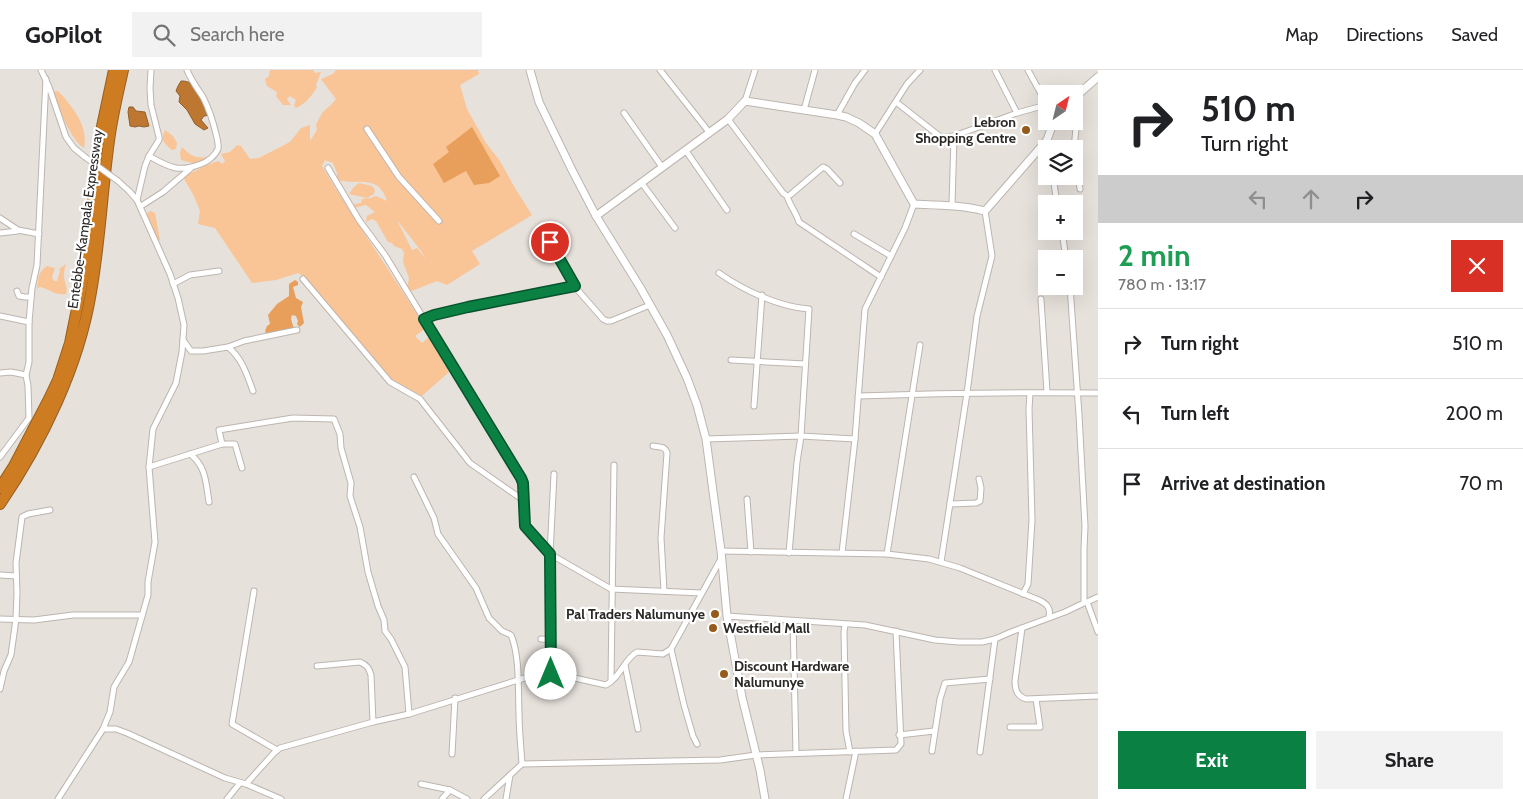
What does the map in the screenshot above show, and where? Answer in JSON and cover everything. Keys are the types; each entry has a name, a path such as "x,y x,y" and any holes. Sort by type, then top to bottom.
{"highway":[{"name":"Entebbe–Kampala Expressway","path":"0,488 14,466 49,399 58,380 70,343 90,250 97,150 114,70"},
{"name":"Entebbe–Kampala Expressway","path":"0,504 41,434 68,375 83,328 91,292 109,140 123,70"}],"street":[{"path":"41,70 50,87 66,137 74,148 118,181 137,200 173,284 184,325 176,383 153,429 149,467 155,542 148,582 148,595 129,662 114,687 110,712 104,729 58,799"},
{"path":"137,200 149,156 159,137 151,105 151,70"},
{"path":"140,206 163,192 191,168 205,162 214,155 218,148 212,117 187,70"},
{"path":"530,70 544,114 596,216 667,335 697,405 706,439 727,616 742,697 765,799"},
{"path":"660,70 709,132"},
{"path":"596,216 728,119 745,101 755,70"},
{"path":"804,110 815,70"},
{"path":"837,115 855,83 865,70"},
{"path":"876,134 907,84 920,70"},
{"path":"995,70 1017,113"},
{"path":"1028,70 1038,89"},
{"path":"1083,90 1098,77"},
{"path":"0,457 30,418 26,375 29,362 31,297 37,265 46,79"},
{"path":"745,101 837,115 859,122 876,134 914,204 905,228 865,309 856,438 842,552"},
{"path":"896,102 940,137 945,138 1038,106"},
{"path":"624,113 662,168"},
{"path":"728,119 782,193 787,196 789,205 797,214 799,222 881,277"},
{"path":"367,129 399,177 439,221"},
{"path":"1047,140 1051,130"},
{"path":"1076,130 1074,149 1080,189"},
{"path":"952,205 954,136"},
{"path":"941,562 977,316 992,256 985,211 1038,150"},
{"path":"686,151 727,210"},
{"path":"149,156 170,168 191,168"},
{"path":"787,196 823,167 840,183"},
{"path":"328,168 359,220 385,255 521,478 523,483 526,529 550,554 612,588 700,593"},
{"path":"641,182 675,228"},
{"path":"914,204 952,205 985,211"},
{"path":"0,218 18,230"},
{"path":"0,233 18,230 38,234"},
{"path":"854,234 891,256"},
{"path":"550,242 575,286 603,319 611,321 650,305"},
{"path":"173,284 190,275 219,271"},
{"path":"720,273 734,283 762,296 789,306 809,309 801,436 789,553"},
{"path":"303,279 390,382 420,399 470,463 523,500"},
{"path":"424,319 468,307 575,286"},
{"path":"16,291 19,296 31,297"},
{"path":"727,616 872,626 935,640 982,642 995,639 1084,603 1085,526 1071,295"},
{"path":"754,406 762,296"},
{"path":"1041,299 1047,392"},
{"path":"0,316 29,322"},
{"path":"183,340 191,351 203,351 228,347 297,330"},
{"path":"887,554 920,344"},
{"path":"228,347 236,354 253,391"},
{"path":"731,360 805,364"},
{"path":"0,373 11,372 26,375"},
{"path":"858,396 1030,392 1098,393"},
{"path":"1023,594 1028,584 1032,520 1030,392"},
{"path":"222,444 219,430 293,418 334,419 340,434 341,448 351,482 350,496 360,527 368,572 384,620 385,631 391,639 404,667 409,714"},
{"path":"706,439 801,436 856,438"},
{"path":"149,467 222,444 235,444 242,468"},
{"path":"653,446 662,447 667,453 661,538 664,591"},
{"path":"0,447 6,450"},
{"path":"190,454 198,460 203,470 209,502"},
{"path":"611,682 614,465"},
{"path":"551,674 550,554 554,474"},
{"path":"414,477 434,518 438,534 476,588 489,618 502,631 511,635 514,642 518,680 522,764"},
{"path":"950,504 976,503 980,501 981,488 979,479"},
{"path":"747,499 751,552"},
{"path":"0,689 4,671 11,655 16,619 16,563 22,517 50,510"},
{"path":"721,554 751,552 842,552 887,554 941,562 991,580 1047,604 1049,617"},
{"path":"227,799 277,750 373,722 409,714 455,698 538,674 568,676 602,685 611,682 633,654 637,652 662,654 671,649 721,554"},
{"path":"0,575 16,576"},
{"path":"254,591 232,724 277,750"},
{"path":"1098,597 1087,602 1098,632"},
{"path":"0,618 34,620 73,615 142,615"},
{"path":"793,621 796,753"},
{"path":"845,625 846,732 853,751 846,799"},
{"path":"1022,628 1015,689 1021,698 1098,696"},
{"path":"484,799 522,764 720,760 756,755 896,750 900,744 896,632"},
{"path":"540,639 551,640"},
{"path":"980,752 995,639"},
{"path":"671,649 684,705 697,744"},
{"path":"316,666 360,662 366,664 371,675 373,722"},
{"path":"625,665 638,729"},
{"path":"932,751 940,699 945,683 990,679"},
{"path":"452,754 455,698"},
{"path":"1010,727 1040,727 1036,699"},
{"path":"104,729 116,729 127,733 172,754 281,799"},
{"path":"899,735 934,731"},
{"path":"506,799 510,775"},
{"path":"421,784 450,790 467,799"},
{"path":"442,799 450,790"}],"shaded area":[{"path":"270,70 313,70 315,73 321,72 317,87 313,93 296,108 294,105 296,100 290,96 287,99 291,105 283,105 276,96 277,92 267,86 265,79 269,76"},
{"path":"336,70 478,70 479,74 460,85 467,109 486,143 500,161 532,215 472,251 480,264 447,285 437,281 409,292 407,289 409,278 403,262 404,253 402,249 388,242 376,221 372,219 366,222 367,216 375,212 366,205 354,208 353,206 361,203 362,199 376,196 387,201 384,193 379,187 368,182 340,181 337,179 333,163 325,160 322,166 426,328 415,336 422,343 429,337 449,372 422,396 392,380 300,274 252,283 215,228 198,224 200,211 183,177 209,164 219,161 222,164 225,161 221,154 230,152 237,145 241,146 250,159 259,158 290,142 301,128 310,125 310,141 317,130 316,125 322,114 336,99 321,79 333,74","holes":["397,220 426,259 417,248 412,250"]},
{"path":"181,81 192,84 203,98 210,115 204,116 201,120 208,128 204,130 195,124 187,110 179,102 180,96 176,91"},
{"path":"58,91 69,103 82,124 85,140 84,148 74,138 62,116 53,95 53,92"},
{"path":"129,107 133,107 136,111 145,112 149,126 130,126"},
{"path":"472,127 500,176 489,183 474,185 466,171 444,183 433,164 449,152 446,147"},
{"path":"165,130 173,136 177,143 176,149 172,150 164,141"},
{"path":"182,147 193,156 207,157 202,162 196,164 181,160 180,153"},
{"path":"359,183 372,186 375,190 374,194 367,198 349,194"},
{"path":"150,211 155,213 160,240 158,242 146,215"},
{"path":"66,264 64,280 67,289 66,294 56,293 40,287 37,289 39,276 44,268 47,266 55,268 52,277 54,281 57,281 59,269"},
{"path":"295,280 298,282 298,285 293,287 296,298 303,302 301,307 304,323 300,327 297,324 296,316 292,315 291,319 294,329 267,335 265,331 270,324 268,315 277,304 289,296 289,284"}],"place":[{"name":"Lebron Shopping Centre","path":"1026,130"},
{"name":"Pal Traders Nalumunye","path":"715,614"},
{"name":"Westfield Mall","path":"713,628"},
{"name":"Discount Hardware Nalumunye","path":"724,674"}],"route":[{"path":"550,242 575,286 468,307 424,319 521,478 523,483 526,529 550,554 552,565 551,674"}]}
